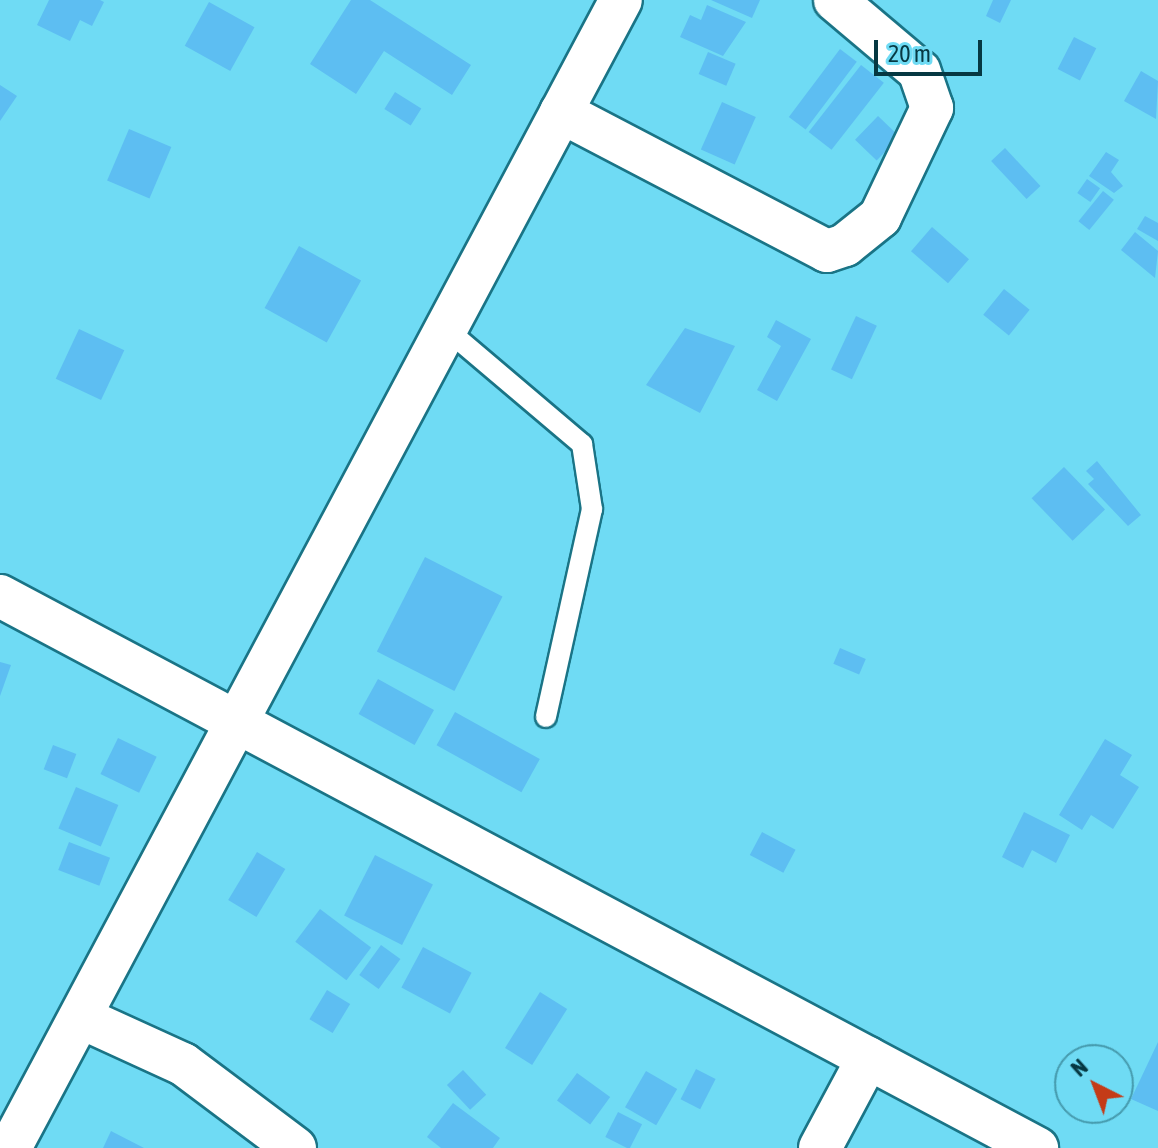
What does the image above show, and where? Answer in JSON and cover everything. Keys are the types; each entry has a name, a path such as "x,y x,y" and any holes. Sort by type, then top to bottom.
{"street":[{"path":"10,1148 82,1018 233,720 621,0"},
{"path":"561,112 827,251 845,245 880,217 932,108 919,71 835,0"},
{"path":"0,596 1037,1148"},
{"path":"82,1018 183,1064 295,1148"},
{"path":"820,1148 868,1058"}],"lane":[{"path":"445,328 582,444 592,509 546,717"}],"building":[{"path":"49,0 104,2 92,26 80,20 70,41 37,25"},
{"path":"351,0 370,0 471,65 452,95 384,51 356,94 310,64"},
{"path":"711,0 760,0 752,18"},
{"path":"993,0 1011,0 1000,23 986,16"},
{"path":"209,2 254,27 230,71 185,46"},
{"path":"707,5 746,22 723,56 680,37 690,15 701,20"},
{"path":"1074,37 1096,48 1080,80 1058,69"},
{"path":"840,49 857,62 806,130 789,117"},
{"path":"708,52 736,64 726,86 699,74"},
{"path":"861,65 884,83 832,150 809,132"},
{"path":"1141,71 1158,81 1156,119 1124,101"},
{"path":"0,85 17,96 0,121"},
{"path":"395,92 421,108 411,125 384,109"},
{"path":"722,102 756,117 735,165 701,150"},
{"path":"878,116 900,137 877,161 855,140"},
{"path":"129,129 171,147 149,199 107,181"},
{"path":"1005,148 1040,186 1027,199 991,161"},
{"path":"1106,152 1119,160 1111,172 1123,186 1114,193 1089,176"},
{"path":"1087,179 1100,188 1090,202 1077,193"},
{"path":"1103,191 1114,200 1089,230 1078,221"},
{"path":"1145,216 1158,223 1158,241 1137,229"},
{"path":"932,227 969,259 948,283 911,251"},
{"path":"1135,232 1158,251 1155,278 1121,250"},
{"path":"299,246 361,280 327,343 265,308"},
{"path":"1004,289 1030,310 1009,335 983,315"},
{"path":"856,316 877,326 852,379 831,369"},
{"path":"776,320 811,339 777,401 757,390 781,346 767,337"},
{"path":"685,328 735,346 700,413 646,385"},
{"path":"79,329 124,350 101,400 56,379"},
{"path":"1097,461 1141,515 1128,526 1088,484 1094,479 1086,471"},
{"path":"1064,467 1105,509 1073,541 1032,498"},
{"path":"425,557 503,596 454,691 377,651"},
{"path":"840,648 866,659 859,675 833,664"},
{"path":"0,662 11,665 0,696"},
{"path":"378,679 434,710 415,745 359,714"},
{"path":"455,712 540,759 521,792 437,745"},
{"path":"118,738 157,757 139,793 100,774"},
{"path":"1105,739 1132,755 1120,775 1139,787 1113,829 1091,815 1082,830 1059,815"},
{"path":"53,745 76,754 67,778 44,769"},
{"path":"76,787 118,805 101,846 58,828"},
{"path":"1024,812 1070,835 1056,863 1032,850 1023,868 1002,857"},
{"path":"762,832 796,850 783,873 750,855"},
{"path":"69,842 110,858 99,886 58,870"},
{"path":"257,852 285,869 256,917 228,900"},
{"path":"375,855 433,885 402,945 344,916"},
{"path":"320,909 371,948 346,980 295,942"},
{"path":"381,945 400,959 379,989 359,975"},
{"path":"423,947 472,973 450,1013 401,988"},
{"path":"327,990 350,1004 333,1033 309,1019"},
{"path":"540,992 567,1009 532,1065 505,1048"},
{"path":"1158,1042 1158,1111 1134,1100 1134,1093"},
{"path":"696,1069 716,1079 700,1109 681,1099"},
{"path":"463,1070 486,1095 470,1110 447,1085"},
{"path":"646,1071 677,1089 656,1125 625,1107"},
{"path":"577,1073 610,1097 590,1125 557,1101"},
{"path":"453,1103 500,1138 493,1148 441,1148 427,1137"},
{"path":"618,1112 642,1124 630,1148 605,1137"},
{"path":"111,1131 144,1148 103,1148"}]}
